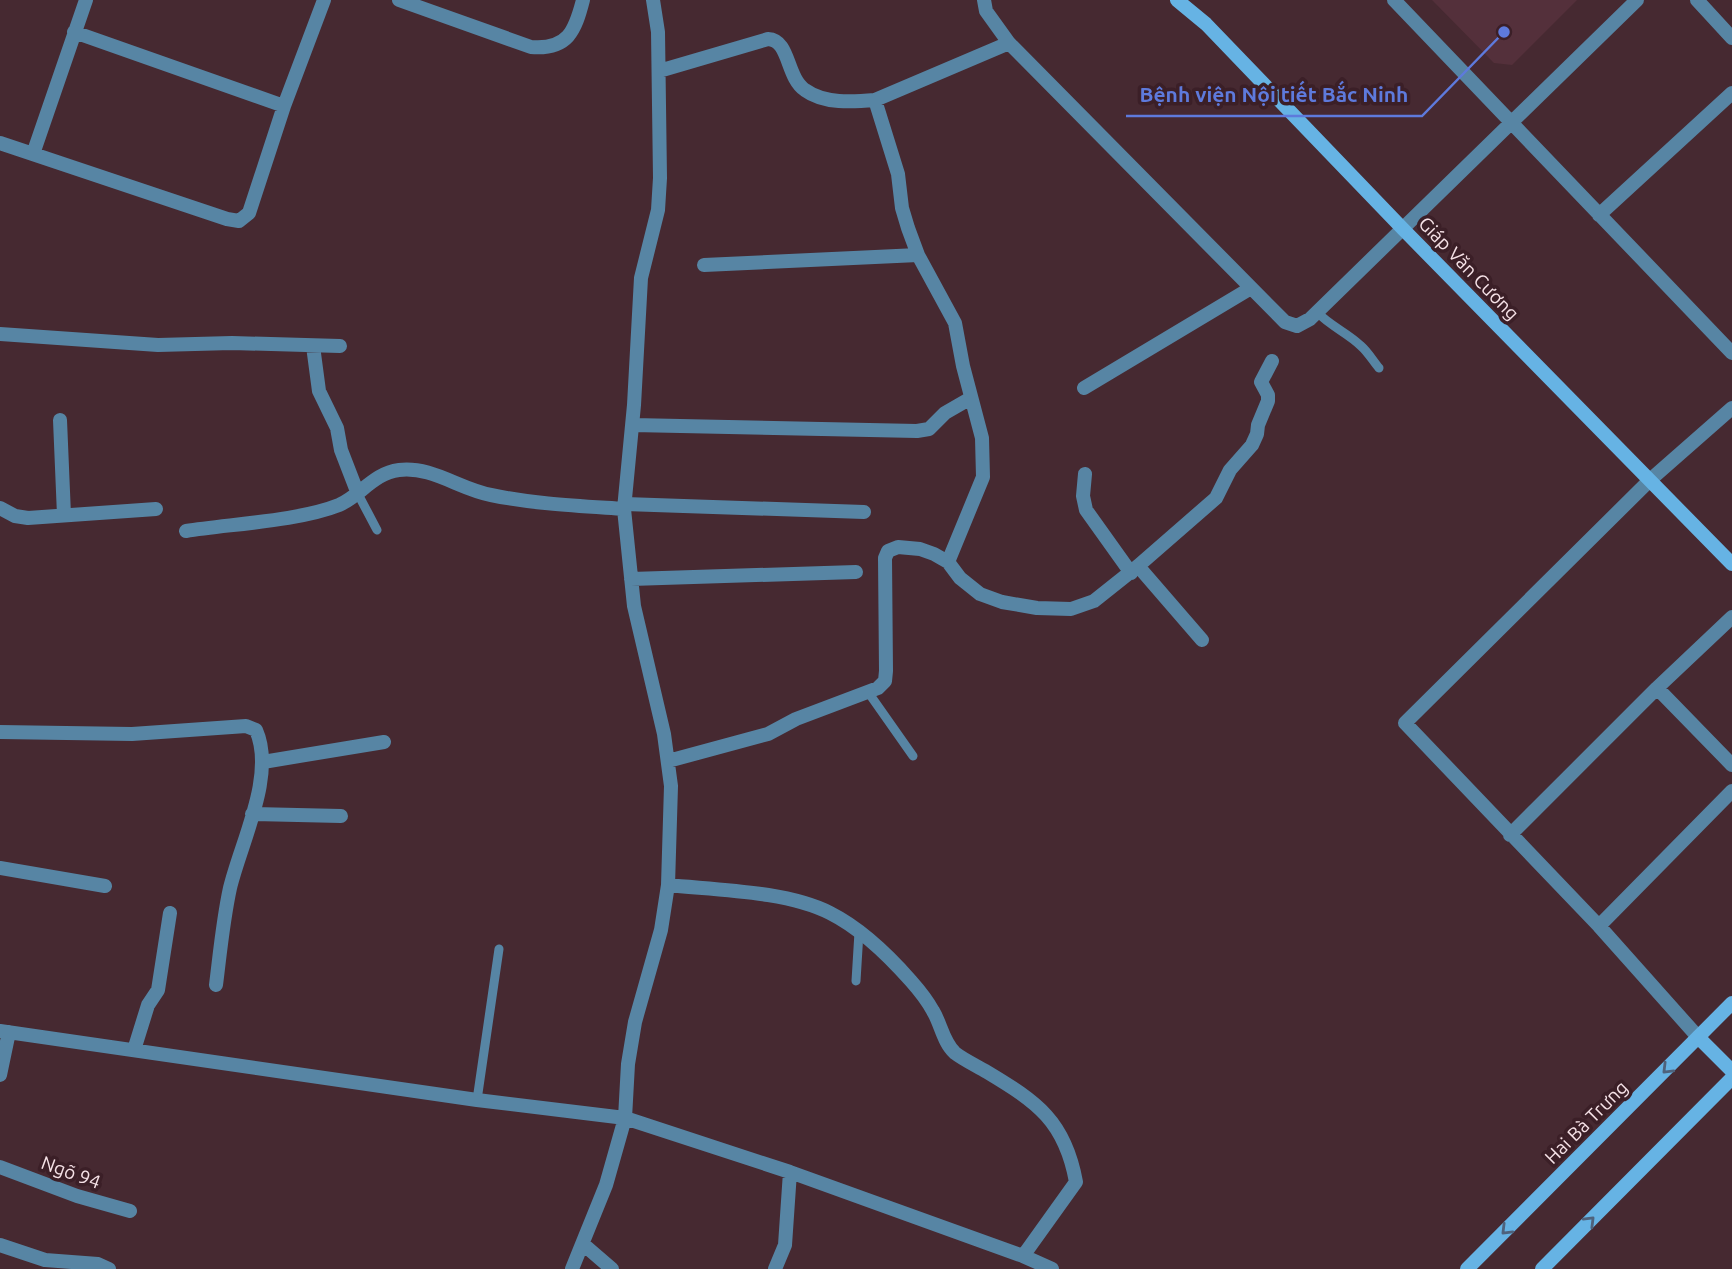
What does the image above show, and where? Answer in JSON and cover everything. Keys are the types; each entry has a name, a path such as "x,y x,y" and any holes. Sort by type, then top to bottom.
{"street":[{"path":"33,154 86,0"},
{"path":"0,143 239,221 249,213 324,0"},
{"path":"399,0 531,47 545,48 558,44 576,27 583,0"},
{"path":"572,1269 606,1185 625,1118 628,1064 635,1022 661,930 668,885 671,786 664,734 634,606 624,507 633,425 641,278 658,210 660,178 658,32 653,0"},
{"path":"984,0 986,11 1009,43 1285,322 1297,326 1317,313 1637,0"},
{"name":"Giáp Văn Cương","path":"1177,0 1206,24 1732,564"},
{"path":"1394,0 1732,353"},
{"path":"1697,0 1732,38"},
{"path":"74,33 285,106"},
{"path":"659,71 768,39 776,40 782,44 789,68 803,90 826,99 853,102 875,100 1009,43"},
{"path":"1600,215 1732,93"},
{"path":"875,100 898,174 905,218 918,255 956,323 982,438 983,477 948,562"},
{"path":"704,265 918,255"},
{"path":"1084,388 1251,288"},
{"path":"0,334 158,345 232,343 340,346"},
{"path":"313,346 319,391 337,428 341,450 358,494"},
{"path":"668,761 768,734 796,719 878,688 885,681 885,558 888,551 898,547 920,549 948,562 960,578 980,594 1002,602 1037,608 1071,609 1094,601 1211,504 1230,470 1252,445 1268,401 1261,382 1272,361"},
{"path":"633,425 917,431 929,429 945,413 971,398"},
{"path":"1732,408 1650,480 1405,723 1599,926 1732,1071"},
{"path":"60,420 64,515"},
{"path":"186,531 306,513 339,505 358,494 375,479 396,471 421,470 488,495 567,505 864,512"},
{"path":"1085,474 1083,496 1086,510 1134,570 1202,640"},
{"path":"0,508 15,516 156,509"},
{"path":"631,579 856,572"},
{"path":"1510,835 1732,617"},
{"path":"1657,688 1732,765"},
{"path":"0,732 132,734 246,726 256,730 263,762 252,814 230,886 216,985"},
{"path":"263,762 384,741"},
{"path":"1599,926 1732,792"},
{"path":"252,814 341,816"},
{"path":"0,868 105,887"},
{"path":"668,885 802,902 831,913 859,932 913,983 934,1012 942,1034 954,1052 1023,1094 1053,1121 1064,1140 1076,1182 1024,1261"},
{"path":"134,1050 148,1005 158,990 170,913"},
{"name":"Hai Bà Trưng","path":"1467,1269 1732,1003"},
{"path":"0,1075 5,1031 477,1100 625,1118 790,1172 1024,1261 1052,1269"},
{"path":"1542,1269 1732,1078"},
{"name":"Ngõ 94","path":"0,1167 77,1196 130,1211"},
{"path":"775,1269 785,1245 790,1172"},
{"path":"583,1244 612,1269"},
{"path":"0,1245 45,1260 98,1264 109,1269"}],"lane":[{"path":"1317,313 1362,347 1379,368"},
{"path":"358,494 377,530"},
{"path":"868,692 913,756"},
{"path":"856,981 859,932"},
{"path":"477,1100 499,949"}],"shaded area":[{"path":"1432,0 1577,0 1512,65 1494,63"}],"place":[{"name":"Bệnh viện Nội tiết Bắc Ninh","path":"1504,32"}]}
